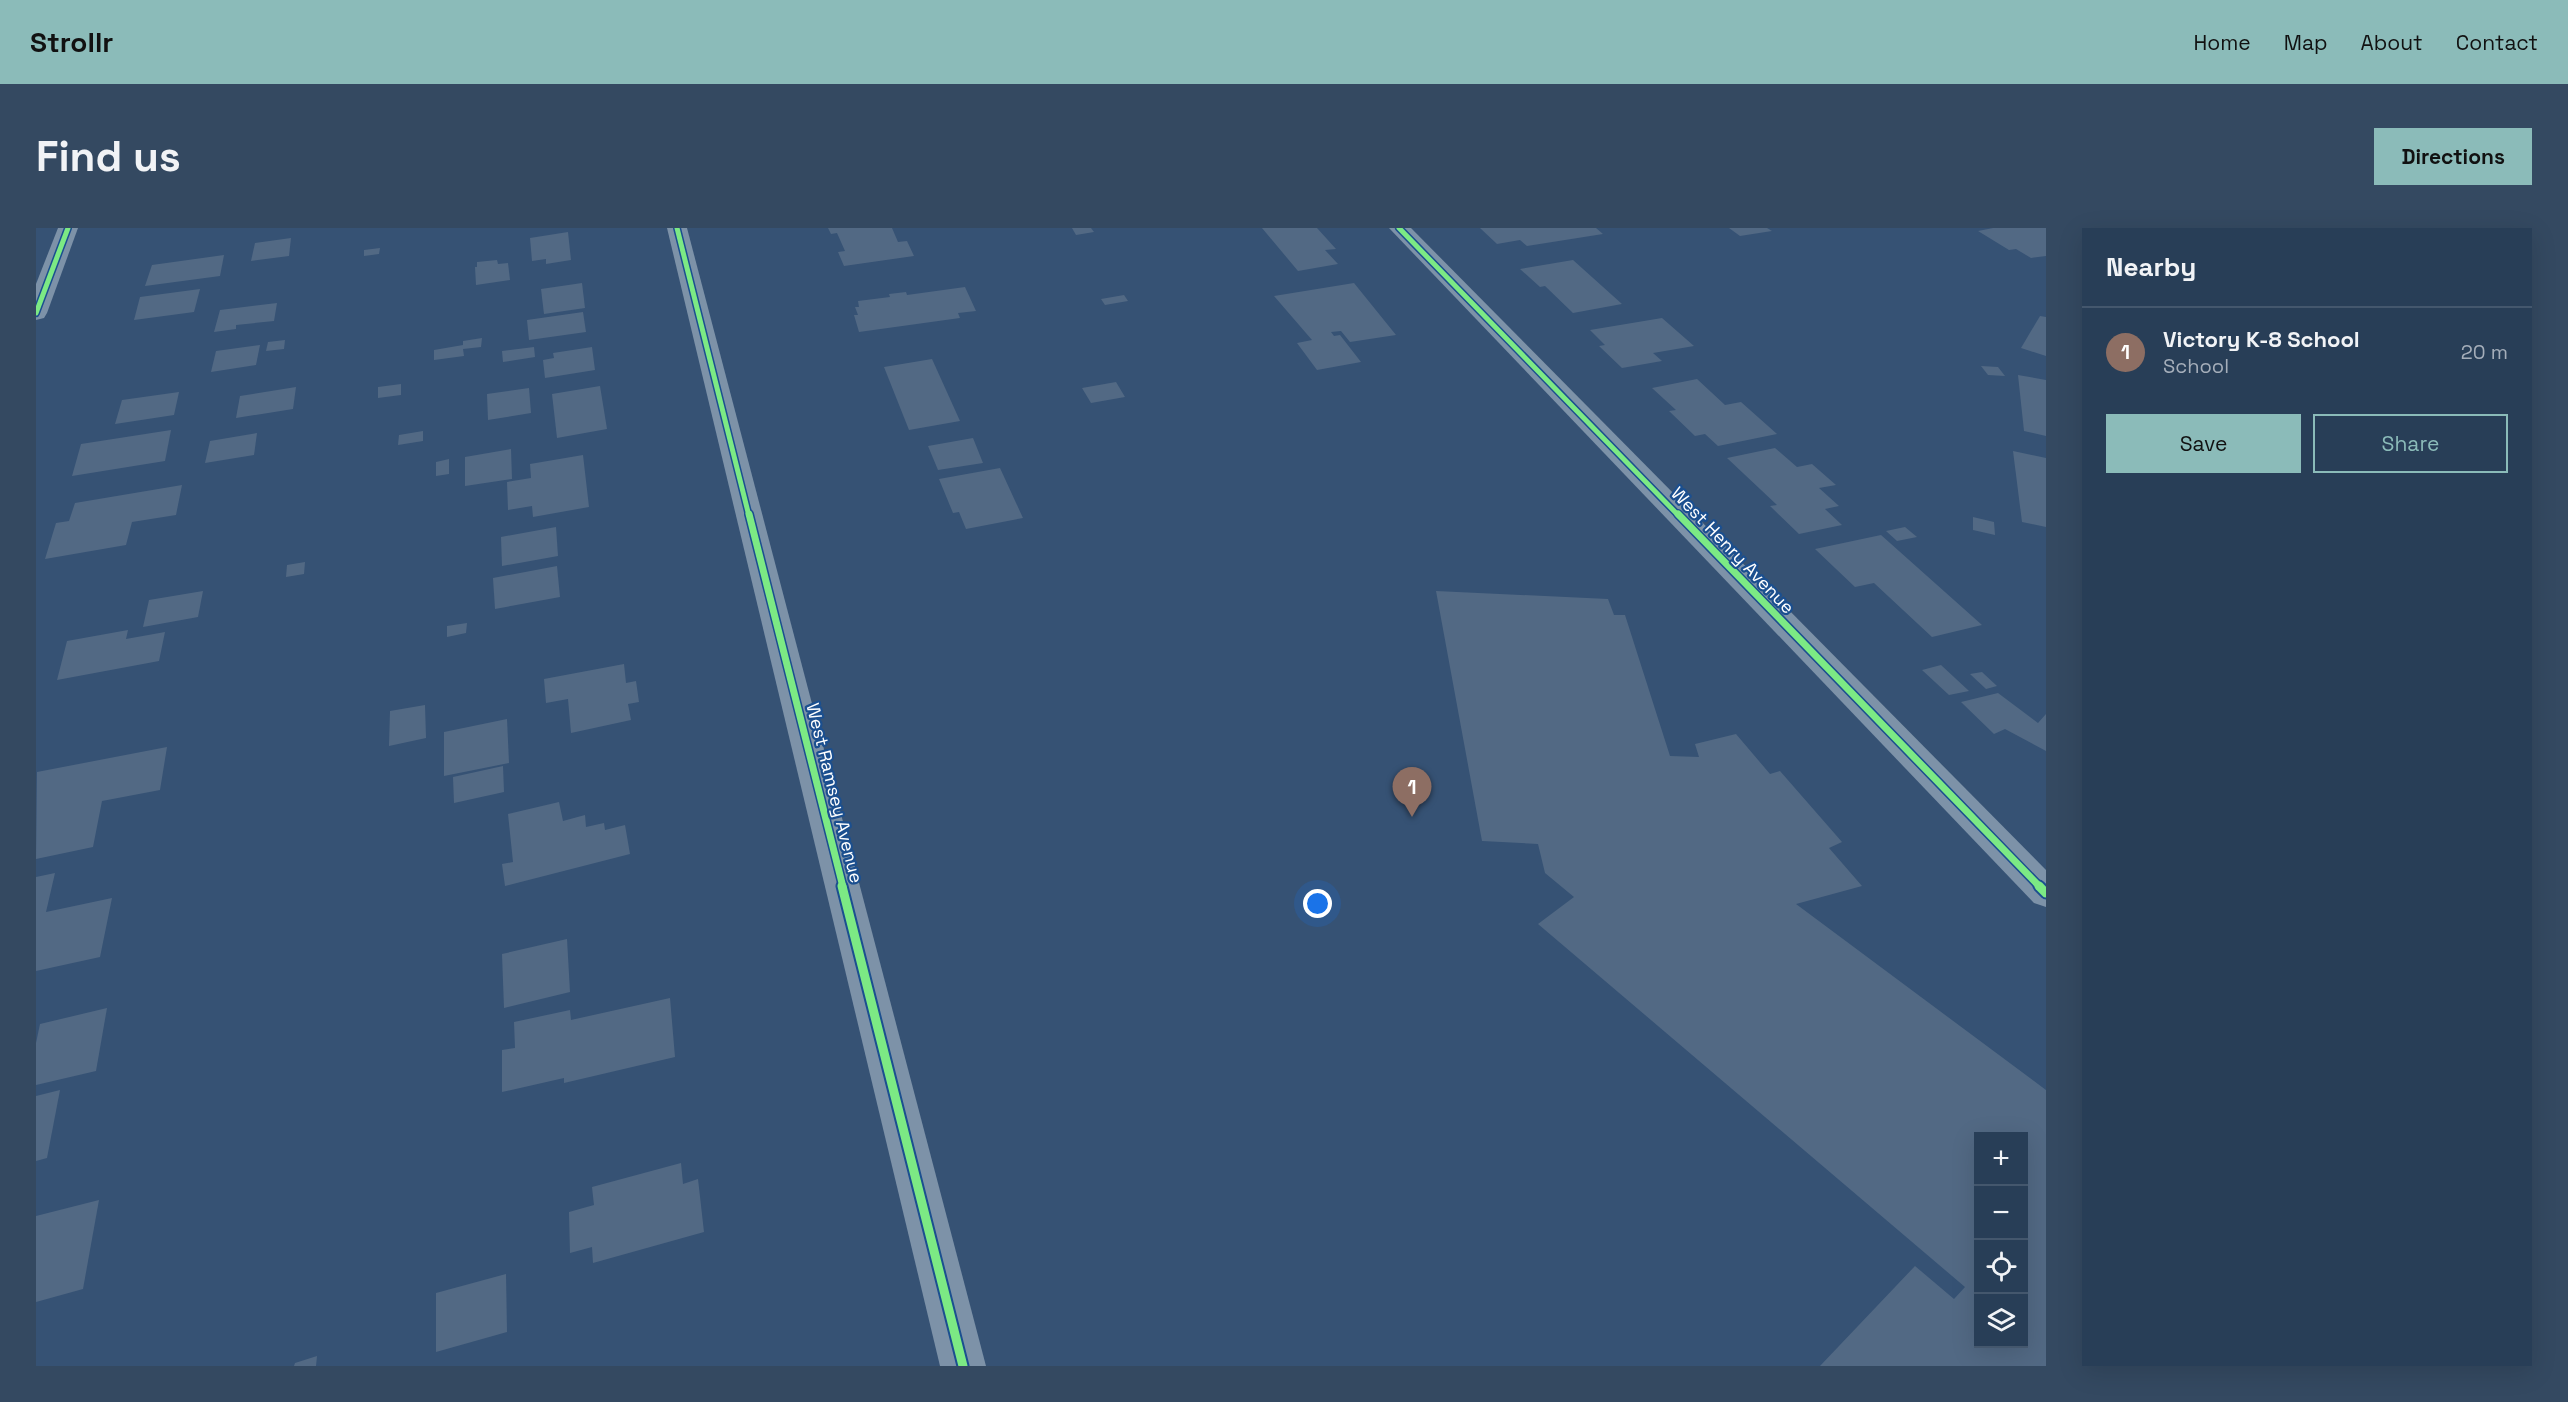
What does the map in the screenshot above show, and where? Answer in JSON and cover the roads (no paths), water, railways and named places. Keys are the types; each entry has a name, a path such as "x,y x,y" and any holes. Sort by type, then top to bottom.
{"street":[{"path":"36,313 68,228"},
{"name":"West Ramsey Avenue","path":"677,228 963,1366"},
{"name":"West Henry Avenue","path":"1399,228 2046,893"}],"place":[{"name":"Victory K-8 School","path":"1412,817"}]}
